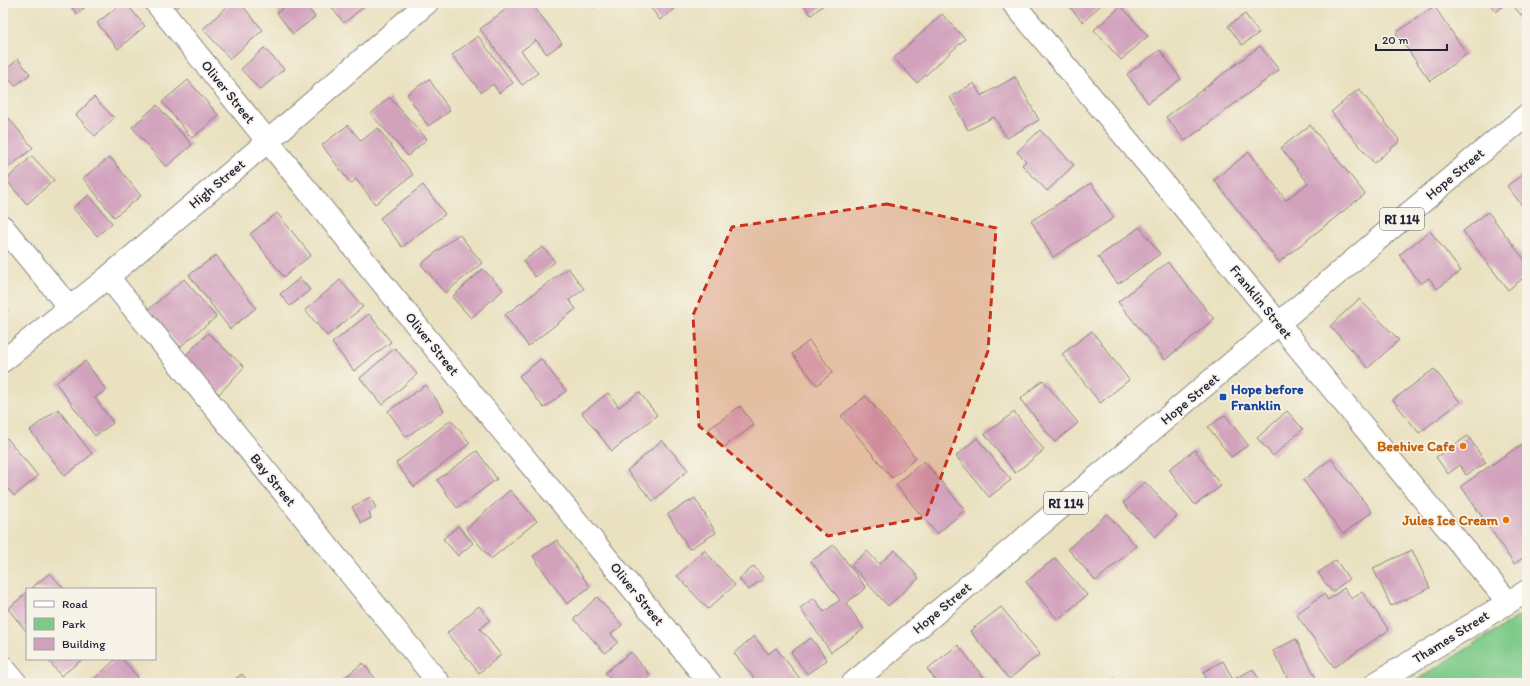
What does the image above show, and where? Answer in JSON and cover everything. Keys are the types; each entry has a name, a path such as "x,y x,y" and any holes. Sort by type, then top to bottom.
{"street":[{"name":"Oliver Street","path":"156,3 468,389 710,683"},
{"name":"High Street","path":"3,361 108,277 427,3"},
{"name":"Franklin Street","path":"1013,3 1176,198 1508,602"},
{"name":"Hope Street","path":"853,683 1527,115"},
{"path":"3,227 69,307"},
{"name":"Bay Street","path":"108,277 439,683"},
{"name":"Thames Street","path":"1376,683 1527,591"},
{"path":"3,667 16,683"}],"highlighted area":[{"path":"887,204 996,228 988,351 926,517 828,536 699,426 693,315 732,227"}],"green space":[{"path":"1527,611 1527,683 1412,683"}],"building":[{"path":"68,3 90,3 77,14"},
{"path":"122,3 126,3 145,26 118,49 97,23"},
{"path":"173,3 182,3 177,8"},
{"path":"231,3 240,3 263,30 230,59 203,29"},
{"path":"289,3 304,3 315,17 293,34 277,13"},
{"path":"328,3 368,3 344,23"},
{"path":"514,3 531,3 562,43 547,54 536,40 521,51 538,73 522,85 480,29"},
{"path":"590,3 599,3 594,8"},
{"path":"647,3 682,3 660,20"},
{"path":"802,3 826,3 811,15"},
{"path":"1066,3 1103,3 1083,22"},
{"path":"1489,3 1507,3 1496,12"},
{"path":"1511,3 1527,3 1527,22"},
{"path":"1121,6 1148,36 1121,60 1094,30"},
{"path":"1434,6 1467,54 1430,81 1396,33"},
{"path":"942,14 965,39 917,83 894,58"},
{"path":"1245,14 1259,33 1242,45 1228,26"},
{"path":"478,36 513,83 499,93 493,84 481,92 452,55"},
{"path":"1260,46 1279,70 1185,141 1166,117"},
{"path":"264,48 284,69 260,90 241,69"},
{"path":"1160,50 1181,79 1148,103 1127,74"},
{"path":"18,59 30,74 15,86 3,72"},
{"path":"1015,77 1039,120 1007,138 994,117 968,130 950,97 974,83 981,96"},
{"path":"429,79 450,111 428,126 407,94"},
{"path":"188,80 219,116 192,138 162,102"},
{"path":"1359,89 1400,141 1374,163 1331,112"},
{"path":"94,97 114,118 95,136 76,115"},
{"path":"389,97 427,139 408,156 371,114"},
{"path":"157,105 192,145 166,167 132,127"},
{"path":"8,117 33,148 3,172 3,121"},
{"path":"348,125 361,141 378,128 413,175 375,204 356,179 351,184 322,145"},
{"path":"1310,125 1365,194 1279,262 1214,180 1249,152 1286,200 1308,183 1281,148"},
{"path":"1040,130 1074,165 1047,191 1022,165 1026,161 1017,152"},
{"path":"32,156 54,180 27,204 6,180"},
{"path":"110,157 141,196 114,217 83,178"},
{"path":"1527,171 1527,212 1507,186"},
{"path":"1091,183 1114,218 1053,257 1031,221"},
{"path":"423,185 445,214 402,247 380,218"},
{"path":"89,195 112,223 97,236 73,208"},
{"path":"1488,212 1527,263 1527,275 1508,290 1463,231"},
{"path":"277,213 311,255 284,277 250,234"},
{"path":"1140,227 1160,254 1118,284 1098,257"},
{"path":"1430,231 1461,271 1437,289 1429,278 1421,284 1399,255"},
{"path":"459,234 482,263 445,293 421,264"},
{"path":"543,247 555,262 535,277 523,261"},
{"path":"216,255 256,308 230,329 189,275"},
{"path":"1168,262 1214,319 1165,360 1118,302"},
{"path":"568,268 584,289 569,300 576,309 528,346 505,315"},
{"path":"483,269 503,290 471,318 452,297"},
{"path":"300,278 310,290 290,306 280,294"},
{"path":"184,279 216,317 180,347 149,309"},
{"path":"340,280 363,307 327,336 305,310"},
{"path":"1359,299 1399,340 1368,368 1330,326"},
{"path":"3,304 8,310 3,314"},
{"path":"369,314 391,342 354,371 332,343"},
{"path":"1092,331 1129,380 1100,403 1062,354"},
{"path":"208,333 244,367 219,394 183,358"},
{"path":"809,341 833,372 817,385 792,354"},
{"path":"395,348 417,374 382,405 360,378"},
{"path":"541,359 566,391 544,408 519,376"},
{"path":"85,361 106,390 95,398 113,423 95,436 56,383"},
{"path":"1434,369 1460,402 1419,433 1393,400"},
{"path":"1043,380 1078,423 1055,442 1020,399"},
{"path":"426,385 444,411 406,437 388,411"},
{"path":"639,392 657,415 612,451 582,413 608,393 619,407"},
{"path":"866,396 916,458 892,478 841,416"},
{"path":"740,406 754,425 723,448 709,429"},
{"path":"58,409 92,454 65,476 30,430"},
{"path":"1287,411 1303,429 1273,456 1257,438"},
{"path":"1014,412 1044,450 1015,473 985,434"},
{"path":"1225,415 1248,445 1231,457 1208,427"},
{"path":"451,420 470,443 414,487 396,463"},
{"name":"Beehive Cafe","path":"1468,436 1486,463 1466,475 1460,465 1448,474 1436,457"},
{"path":"7,438 38,476 14,496 3,483 3,441"},
{"path":"977,438 1011,480 989,497 956,456"},
{"path":"662,440 688,470 653,501 627,471"},
{"name":"Jules Ice Cream","path":"1527,443 1527,475 1522,469 1527,477 1527,555 1514,564 1461,486 1510,452"},
{"path":"1195,450 1221,486 1195,505 1169,469"},
{"path":"477,451 497,479 457,508 437,480"},
{"path":"1331,459 1372,512 1343,534 1303,480"},
{"path":"924,461 965,510 937,534 896,485"},
{"path":"1145,482 1177,516 1155,537 1123,503"},
{"path":"510,490 537,521 491,559 466,529"},
{"path":"370,497 376,508 369,512 371,518 361,523 352,507"},
{"path":"695,498 716,533 689,549 668,514"},
{"path":"1107,514 1136,546 1096,581 1068,549"},
{"path":"458,526 473,543 458,556 443,539"},
{"path":"557,540 590,587 567,604 533,556"},
{"path":"834,545 866,588 846,603 864,629 831,652 800,608 814,598 824,612 840,600 811,561"},
{"path":"704,550 735,585 708,609 677,576"},
{"path":"895,550 919,578 888,606 851,565 867,551 879,564"},
{"path":"1412,550 1430,588 1391,606 1373,568"},
{"path":"1055,558 1087,595 1058,620 1026,582"},
{"path":"1336,560 1349,579 1332,592 1318,573"},
{"path":"754,566 763,578 749,590 739,579"},
{"path":"50,573 63,588 32,588"},
{"path":"1344,588 1352,599 1362,592 1389,630 1334,667 1296,614 1324,594 1328,600"},
{"path":"26,593 26,631 8,609"},
{"path":"597,597 622,625 611,634 618,642 605,653 574,619"},
{"path":"479,606 490,620 480,629 501,655 479,673 447,633"},
{"path":"1001,607 1040,654 1009,679 970,631"},
{"path":"754,636 768,654 776,648 802,681 799,683 758,683 734,653"},
{"path":"811,638 827,660 807,674 791,652"},
{"path":"1296,639 1316,678 1307,683 1290,683 1273,651"},
{"path":"958,645 988,683 938,683 927,669"},
{"path":"631,652 650,675 640,683 613,683 605,673"},
{"path":"48,660 82,660 61,676"},
{"path":"115,660 123,660 138,677 131,683 90,683"},
{"path":"1223,661 1233,680 1253,669 1261,683 1208,683 1203,672"},
{"path":"363,663 379,683 338,683"},
{"path":"242,674 249,683 230,683"},
{"path":"1114,678 1117,683 1108,683"}],"place":[{"name":"Hope before Franklin","path":"1223,397"},
{"name":"Beehive Cafe","path":"1463,446"},
{"name":"Jules Ice Cream","path":"1506,520"}]}
